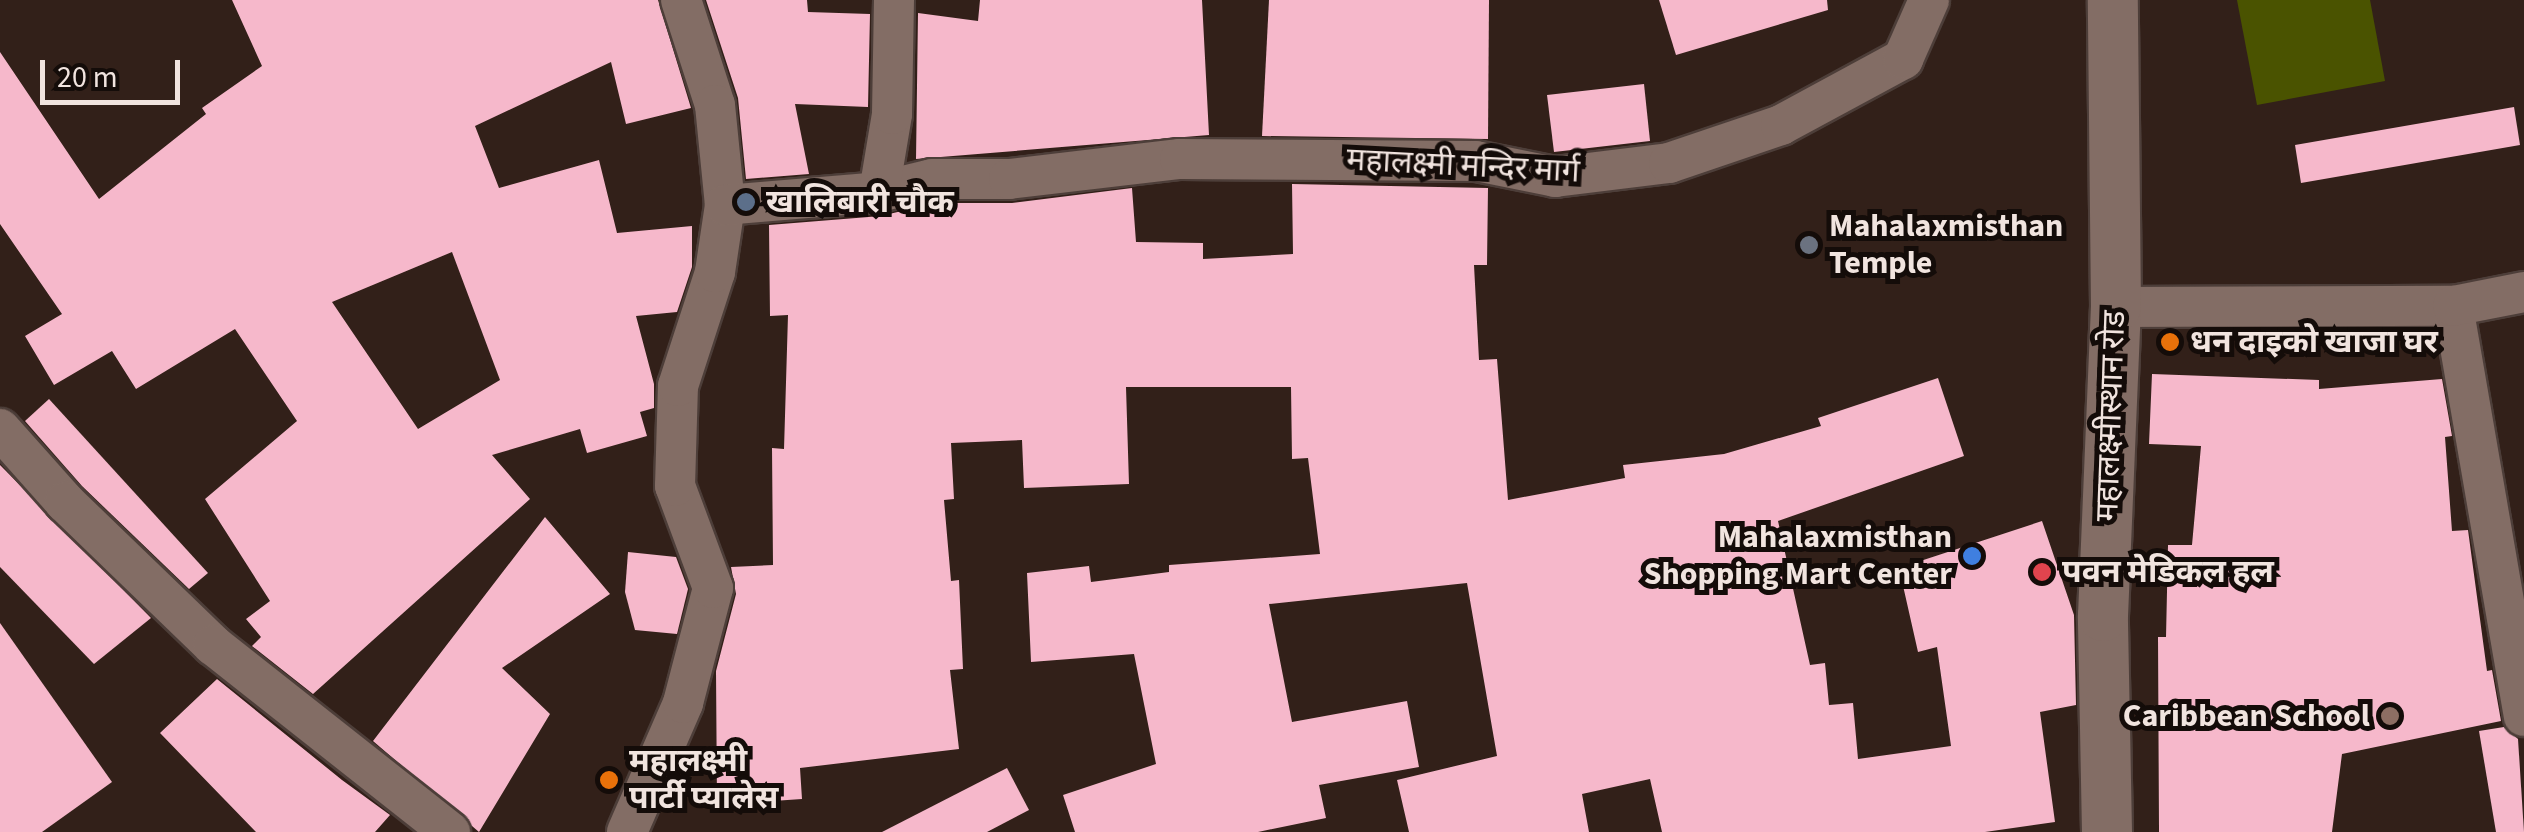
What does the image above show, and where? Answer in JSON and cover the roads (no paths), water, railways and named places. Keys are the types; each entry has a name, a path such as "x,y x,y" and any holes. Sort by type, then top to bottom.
{"street":[{"path":"627,832 683,704 712,588 674,486 677,402 715,272 725,205 714,104 681,0"},
{"path":"879,192 892,114 894,0"},
{"name":"महालक्ष्मी मन्दिर मार्ग","path":"725,205 879,192 932,179 1009,179 1180,159 1476,161 1554,177 1669,163 1782,125 1903,59 1928,0"},
{"name":"महालक्ष्मीस्थान रोड","path":"2107,832 2103,616 2116,307 2114,0"},
{"path":"2116,307 2453,306 2524,292"},
{"path":"2453,306 2524,716"},
{"path":"0,429 65,502 213,645 450,832"}],"place":[{"name":"खालिबारी चौक","path":"746,202"},
{"name":"Mahalaxmisthan Temple","path":"1809,245"},
{"name":"धन दाइको खाजा घर","path":"2170,342"},
{"name":"Mahalaxmisthan Shopping Mart Center","path":"1972,556"},
{"name":"पवन मेडिकल हल","path":"2042,572"},
{"name":"Caribbean School","path":"2390,716"},
{"name":"महालक्ष्मी पार्टी प्यालेस","path":"609,780"}]}
